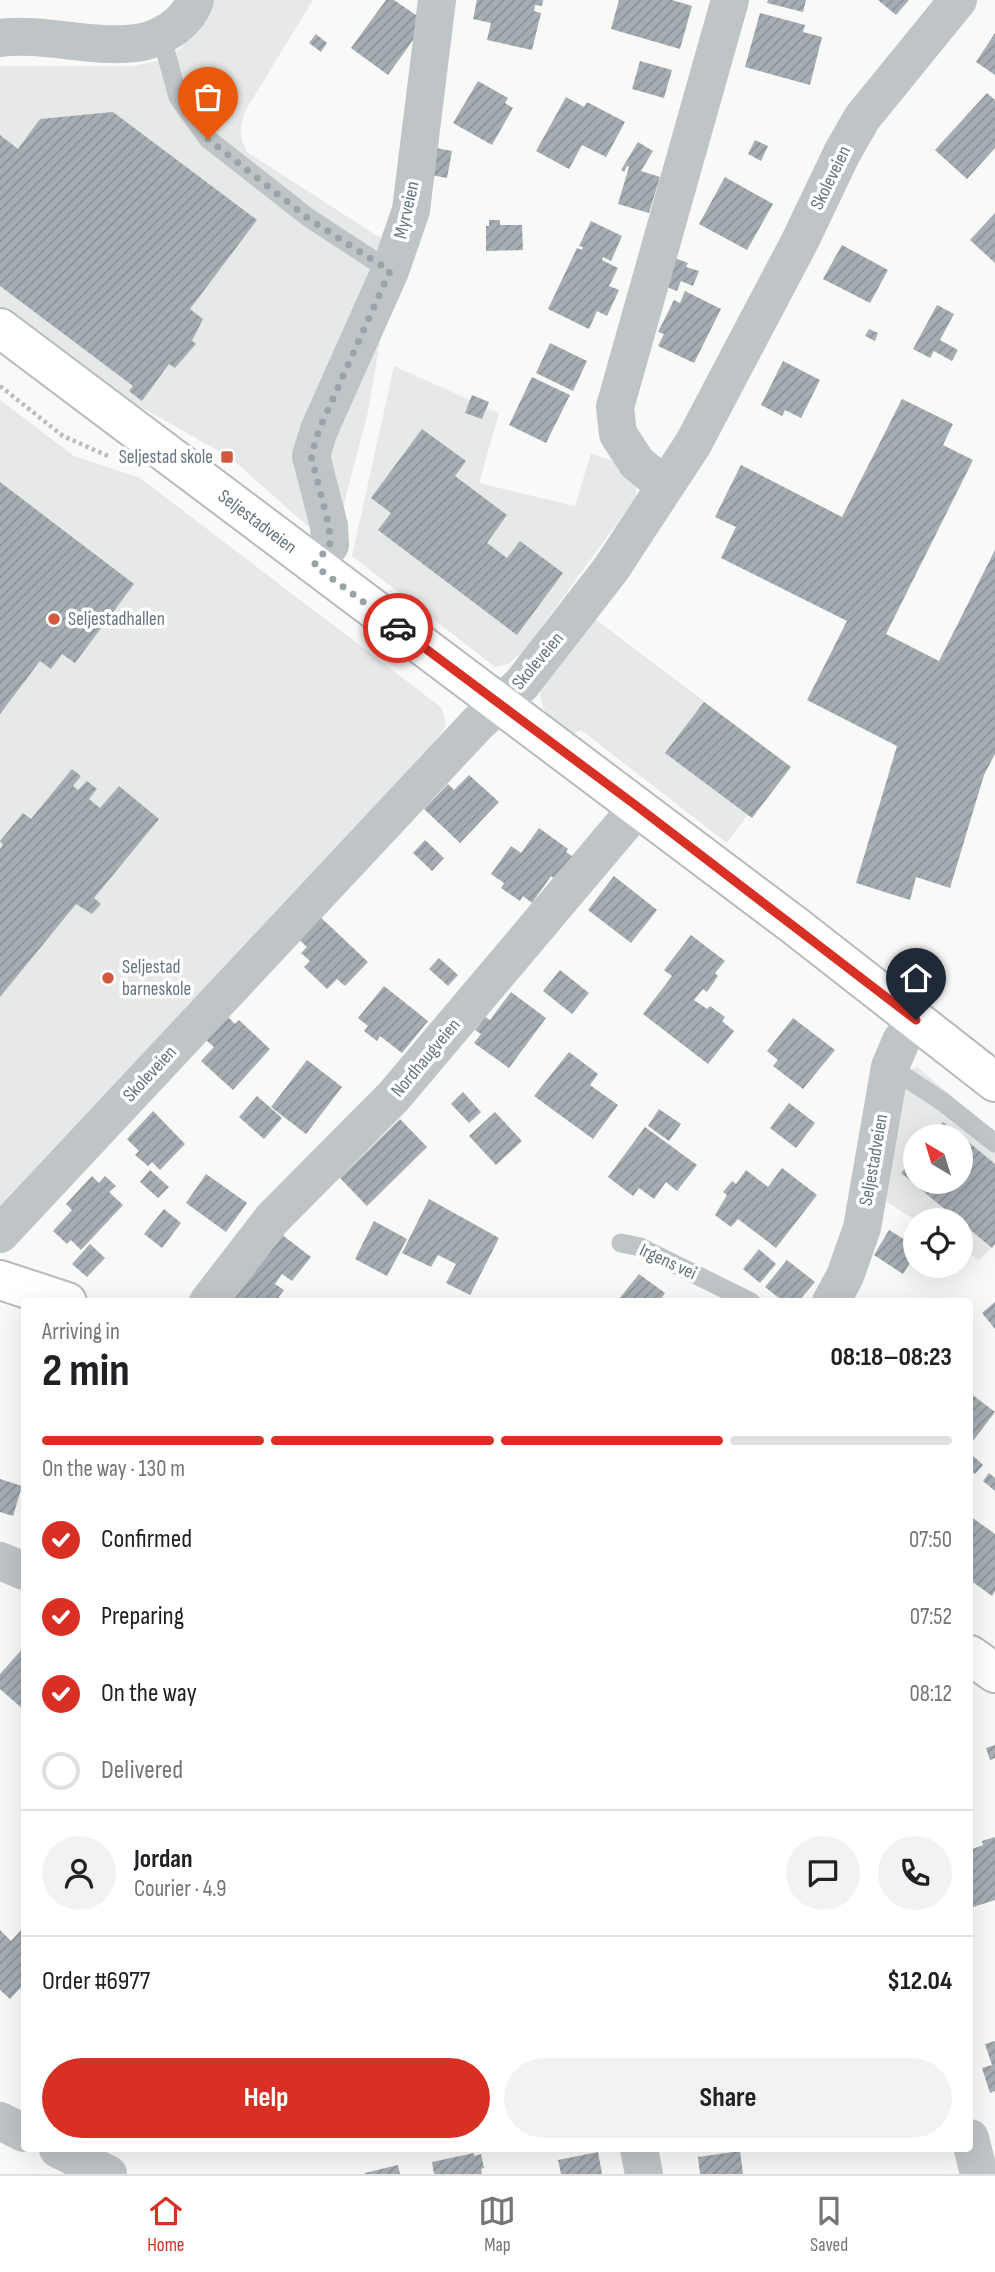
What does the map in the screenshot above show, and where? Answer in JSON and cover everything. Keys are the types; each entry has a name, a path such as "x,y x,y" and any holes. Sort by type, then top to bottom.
{"street":[{"path":"0,38 18,36 137,43 161,35 177,25 187,15 195,0"},
{"name":"Myrveien","path":"314,565 330,545 329,526 311,456 319,430 390,271 411,210 437,0"},
{"path":"666,486 638,463 618,434 615,407 730,0"},
{"name":"Skoleveien","path":"0,1234 478,723 521,685 611,569 694,444 862,118 958,0"},
{"name":"Seljestadveien","path":"0,328 638,807 995,1082"},
{"name":"Nordhaugveien","path":"211,1298 272,1219 394,1096 638,807"},
{"name":"Seljestadveien","path":"833,1298 845,1276 862,1228 890,1066 901,1041 916,1020"},
{"path":"0,1280 55,1298"},
{"path":"0,1561 21,1570"},
{"path":"973,1657 995,1673"},
{"path":"0,2121 21,2132"},
{"path":"973,2150 979,2174"},
{"path":"64,2152 108,2174"},
{"path":"640,2152 644,2174"}],"lane":[{"path":"161,35 178,97 208,139 309,219 390,271"},
{"path":"890,1066 943,1102 995,1143"},
{"name":"Irgens vei","path":"621,1243 640,1247 743,1298"}],"shaded area":[{"path":"204,0 313,0 244,113 242,141 247,152 396,248 368,412 342,511 321,538 231,458 102,385 0,307 0,66 133,66 161,60 181,48 199,24"},
{"path":"394,366 499,413 479,483 575,506 591,453 623,465 636,480 636,497 524,651 508,664 495,667 352,556"},
{"name":"Seljestad barneskole","path":"0,400 74,456 140,478 442,708 446,726 431,746 0,1210"},
{"path":"590,615 786,763 727,843 581,730 573,734 566,733 550,719 543,708 540,695 542,683"},
{"path":"917,1067 995,1132 995,1244 979,1260 973,1256 973,1208 903,1208 903,1212 881,1198 895,1076"}],"building":[{"path":"386,0 394,0 426,22 388,75 351,48"},
{"path":"477,0 543,0 542,6 535,5 534,11 541,13 532,50 487,40 491,23 473,19"},
{"path":"619,0 672,0 692,6 680,49 611,29"},
{"path":"768,0 806,0 803,12 767,3"},
{"path":"878,0 909,0 896,15"},
{"path":"760,13 805,25 803,32 822,37 810,85 745,67"},
{"path":"995,33 995,75 976,62"},
{"path":"316,34 327,43 321,52 309,43"},
{"path":"640,61 672,70 664,98 632,89"},
{"path":"478,81 508,98 505,103 513,108 492,145 453,123"},
{"path":"987,93 995,100 995,148 967,179 935,150"},
{"path":"566,97 584,107 587,102 625,122 606,157 582,145 569,169 536,151"},
{"path":"113,112 257,220 190,309 203,319 192,341 196,344 175,368 169,364 142,401 129,391 133,386 0,286 0,135 18,149 40,119"},
{"path":"755,140 768,146 761,161 748,154"},
{"path":"638,142 653,151 641,171 660,177 649,213 618,204 629,167 627,166 624,172 621,170"},
{"path":"436,148 452,151 447,178 431,175"},
{"path":"725,177 773,204 747,250 699,224"},
{"path":"995,213 995,263 970,240"},
{"path":"489,220 500,220 500,225 522,225 523,250 486,251 486,226 489,226"},
{"path":"591,221 622,236 611,261 603,257 602,260 618,268 609,286 619,290 607,316 597,311 589,329 548,309 577,248 582,250 583,247 579,246"},
{"path":"842,245 888,270 870,303 823,279"},
{"path":"672,257 688,263 686,267 699,271 693,286 681,281 677,291 661,285"},
{"path":"685,291 721,309 694,363 658,346 664,334 658,332 674,300 680,303"},
{"path":"937,305 954,314 940,340 958,350 952,361 934,351 930,358 913,349"},
{"path":"869,329 878,333 875,341 865,336"},
{"path":"550,343 587,361 573,391 536,373"},
{"path":"783,361 820,380 801,418 785,410 782,416 761,405"},
{"path":"532,377 570,395 546,443 509,425"},
{"path":"472,395 489,402 482,419 465,413"},
{"path":"902,399 953,424 943,445 973,460 886,634 939,661 995,550 995,754 984,775 950,888 916,877 910,900 856,883 897,746 807,700 847,621 721,558 736,527 715,517 741,465 842,517"},
{"path":"422,429 466,461 455,476 507,515 487,543 507,558 520,541 563,573 517,635 378,530 391,513 371,498"},
{"name":"Seljestadhallen","path":"0,482 134,584 75,663 62,654 51,669 40,661 0,714"},
{"path":"704,702 791,767 752,818 665,753"},
{"path":"72,769 81,776 73,786 78,790 87,781 97,789 89,799 100,808 119,786 159,819 94,898 101,904 92,914 76,904 0,997 0,849 3,845 0,841 23,813 31,819"},
{"path":"469,775 499,802 460,843 424,809 448,784 454,790"},
{"path":"539,828 568,849 566,852 579,861 562,885 551,876 532,903 523,896 520,901 501,888 504,883 491,874 511,846 521,853"},
{"path":"425,840 444,858 432,871 413,853"},
{"path":"614,876 657,910 631,943 588,910"},
{"path":"314,911 368,962 345,986 337,979 327,989 304,967 310,961 301,953 307,947 293,934"},
{"path":"691,935 725,961 715,973 718,976 707,992 703,989 694,1000 707,1009 710,1006 725,1017 722,1021 734,1031 708,1064 643,1014 672,976 664,970"},
{"path":"439,958 458,975 448,986 429,969"},
{"path":"560,970 589,993 572,1014 543,991"},
{"path":"384,986 428,1021 402,1053 380,1036 377,1041 364,1031 368,1026 358,1018"},
{"path":"511,992 546,1018 509,1068 474,1043 481,1034 475,1030 485,1017 490,1020"},
{"path":"222,1011 235,1024 239,1020 270,1049 233,1090 201,1061 214,1047 200,1035"},
{"path":"793,1018 835,1050 803,1089 773,1066 778,1060 767,1051"},
{"path":"569,1052 598,1074 590,1085 618,1105 593,1139 534,1096"},
{"path":"307,1060 342,1087 306,1134 271,1107"},
{"path":"463,1092 481,1112 469,1123 451,1104"},
{"path":"257,1096 282,1118 264,1139 239,1117"},
{"path":"789,1103 815,1123 796,1148 770,1128"},
{"path":"659,1109 681,1124 669,1141 648,1126"},
{"path":"153,1111 185,1144 160,1170 152,1162 148,1166 135,1155 139,1151 127,1139"},
{"path":"495,1112 522,1141 496,1165 469,1136"},
{"path":"400,1119 427,1147 367,1206 340,1178"},
{"path":"645,1127 697,1165 677,1191 666,1182 654,1199 639,1188 633,1196 608,1177"},
{"path":"973,1146 995,1164 995,1244 992,1248 973,1232 973,1208 943,1208 926,1194 973,1194"},
{"path":"782,1168 817,1195 776,1248 738,1219 731,1227 715,1215 727,1195 723,1192 732,1181 736,1184 746,1170 768,1187"},
{"path":"150,1170 169,1187 158,1198 140,1182"},
{"path":"206,1174 247,1203 226,1232 186,1203"},
{"path":"92,1176 99,1183 105,1176 116,1186 109,1192 123,1205 81,1250 71,1240 67,1244 53,1231 72,1210 66,1204"},
{"path":"429,1199 499,1238 470,1295 446,1283 456,1264 438,1255 431,1267 402,1253"},
{"path":"164,1209 181,1223 162,1248 144,1234"},
{"path":"374,1221 407,1239 387,1276 355,1259"},
{"path":"889,1230 903,1239 903,1274 874,1255"},
{"path":"281,1234 311,1257 292,1281 282,1274 275,1284 284,1290 278,1298 233,1298 229,1295"},
{"path":"90,1244 105,1258 87,1277 72,1264"},
{"path":"759,1249 776,1264 760,1283 743,1269"},
{"path":"787,1260 815,1282 801,1298 779,1298 765,1287"},
{"path":"639,1274 665,1293 662,1298 620,1298"},
{"path":"995,1302 995,1329 982,1313"},
{"path":"973,1395 995,1412 973,1441"},
{"path":"973,1456 983,1465 975,1474 973,1472"},
{"path":"989,1473 995,1478 995,1491 983,1481"},
{"path":"0,1479 21,1486 13,1516 0,1512"},
{"path":"973,1518 995,1534 995,1591 992,1596 973,1582"},
{"path":"21,1650 21,1707 0,1689 0,1674"},
{"path":"995,1745 995,1758 990,1760 986,1748"},
{"path":"995,1837 995,1900 973,1907 973,1849 983,1845 982,1841"},
{"path":"0,1930 11,1941 21,1930 21,1987 10,1999 0,1990"},
{"path":"995,2041 995,2091 990,2093 982,2068 992,2065 985,2044"},
{"path":"598,2152 602,2174 561,2174 558,2160"},
{"path":"740,2152 743,2174 700,2174 698,2157"},
{"path":"474,2153 474,2156 481,2154 484,2168 481,2169 482,2174 434,2174 432,2162"},
{"path":"398,2165 400,2174 365,2174 365,2173"}],"way so far":[{"path":"208,139 309,219 390,271 319,430 311,456 329,526 330,545 314,565 398,628"}],"place":[{"name":"Seljestad skole","path":"227,457"},
{"name":"Seljestadhallen","path":"54,619"},
{"name":"Seljestad barneskole","path":"108,978"}],"route":[{"path":"398,628 794,925 916,1020"}]}
